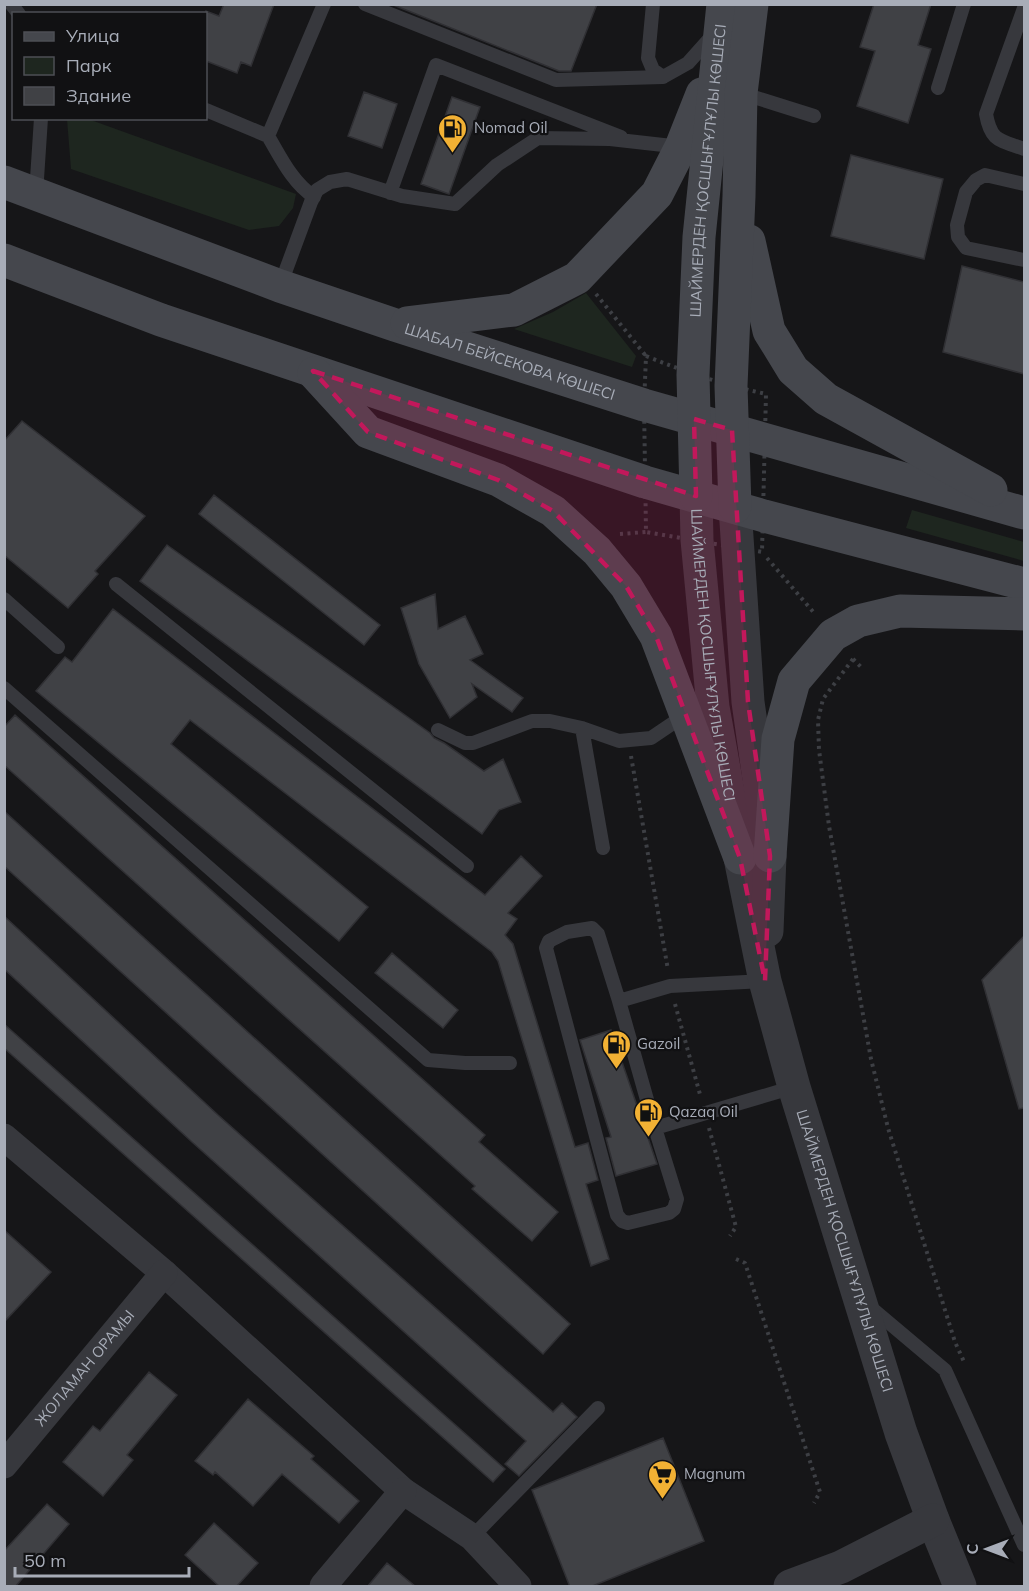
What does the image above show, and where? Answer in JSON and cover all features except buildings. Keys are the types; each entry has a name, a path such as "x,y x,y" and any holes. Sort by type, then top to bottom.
{"main road":[{"name":"ШАЙМЕРДЕН ҚОСШЫҒҰЛҰЛЫ КӨШЕСІ","path":"735,507 730,386 739,196 741,93 752,4"},
{"name":"ШАЙМЕРДЕН ҚОСШЫҒҰЛҰЛЫ КӨШЕСІ","path":"696,496 693,375 699,237 720,29"},
{"path":"395,325 514,310 580,274 657,194 681,147 720,29"},
{"name":"ШАБАЛ БЕЙСЕКОВА КӨШЕСІ","path":"4,182 280,286 395,325 644,405 1024,511"},
{"path":"739,196 769,331 793,370 826,399 1024,511"},
{"path":"4,260 161,320 645,482 1024,584"},
{"path":"313,371 368,432 498,480 553,511 597,551 626,586 656,636 687,714 755,857"},
{"path":"755,857 778,739 794,681 843,647 858,621 900,611 1024,614"}],"street":[{"name":"ШАЙМЕРДЕН ҚОСШЫҒҰЛҰЛЫ КӨШЕСІ","path":"696,496 697,540 714,707 755,857"},
{"name":"ШАЙМЕРДЕН ҚОСШЫҒҰЛҰЛЫ КӨШЕСІ","path":"735,507 748,702 755,857 765,981 794,1087 901,1434 960,1587"},
{"path":"4,1137 164,1273 403,1491 472,1537 518,1587"},
{"name":"ЖОЛАМАН ОРАМЫ","path":"4,1465 164,1273"},
{"path":"323,1587 403,1491"},
{"path":"790,1587 842,1567 933,1520"}],"lane":[{"path":"268,135 324,4"},
{"path":"365,4 556,80 663,77 688,63 720,29"},
{"path":"653,4 648,58 653,70 663,77"},
{"path":"938,88 964,4"},
{"path":"1024,8 1021,27 986,114 989,129 999,140 1024,149"},
{"path":"390,193 436,65 635,142"},
{"path":"741,93 814,116"},
{"path":"207,110 268,135 285,166 302,189 314,197"},
{"path":"36,194 41,120"},
{"path":"280,286 317,190 330,182 347,179 402,196 455,204 497,165 538,138 610,139 681,147"},
{"path":"1024,184 985,175 976,180 966,192 957,225 958,237 966,248 1024,260"},
{"path":"116,584 467,866"},
{"path":"4,599 58,647"},
{"path":"4,688 428,1060 465,1064 510,1063"},
{"path":"438,730 465,743 473,743 532,721 550,722 582,728 619,741 651,738 687,714"},
{"path":"582,728 603,848"},
{"path":"592,928 598,934 619,1001 677,1199 674,1209 669,1213 628,1223 622,1221 617,1215 546,948 549,941 567,932 592,928"},
{"path":"619,1001 670,986 765,981"},
{"path":"655,1128 794,1087"},
{"path":"859,1297 945,1370 1024,1545"},
{"path":"472,1537 598,1408"}],"path":[{"path":"580,274 646,356 693,375"},
{"path":"646,356 644,405 646,532 697,540"},
{"path":"762,552 861,667"},
{"path":"843,647 823,699 818,720 819,750 830,826 871,1059 888,1128 955,1342 969,1373"},
{"path":"736,1259 744,1263 820,1492 814,1503"}],"highlighted area":[{"path":"313,371 696,496 694,419 732,430 748,702 770,856 765,981 740,858 656,636 626,586 553,511 498,480 368,432"}],"green space":[{"path":"67,120 91,120 296,194 293,208 279,226 249,230 71,169"},
{"path":"586,293 636,356 632,367 514,329 553,312"},
{"path":"912,510 1024,542 1024,561 906,528"}],"place":[{"name":"Nomad Oil","path":"453,154"},
{"name":"Gazoil","path":"616,1070"},
{"name":"Qazaq Oil","path":"648,1138"},
{"name":"Magnum","path":"663,1500"}]}
